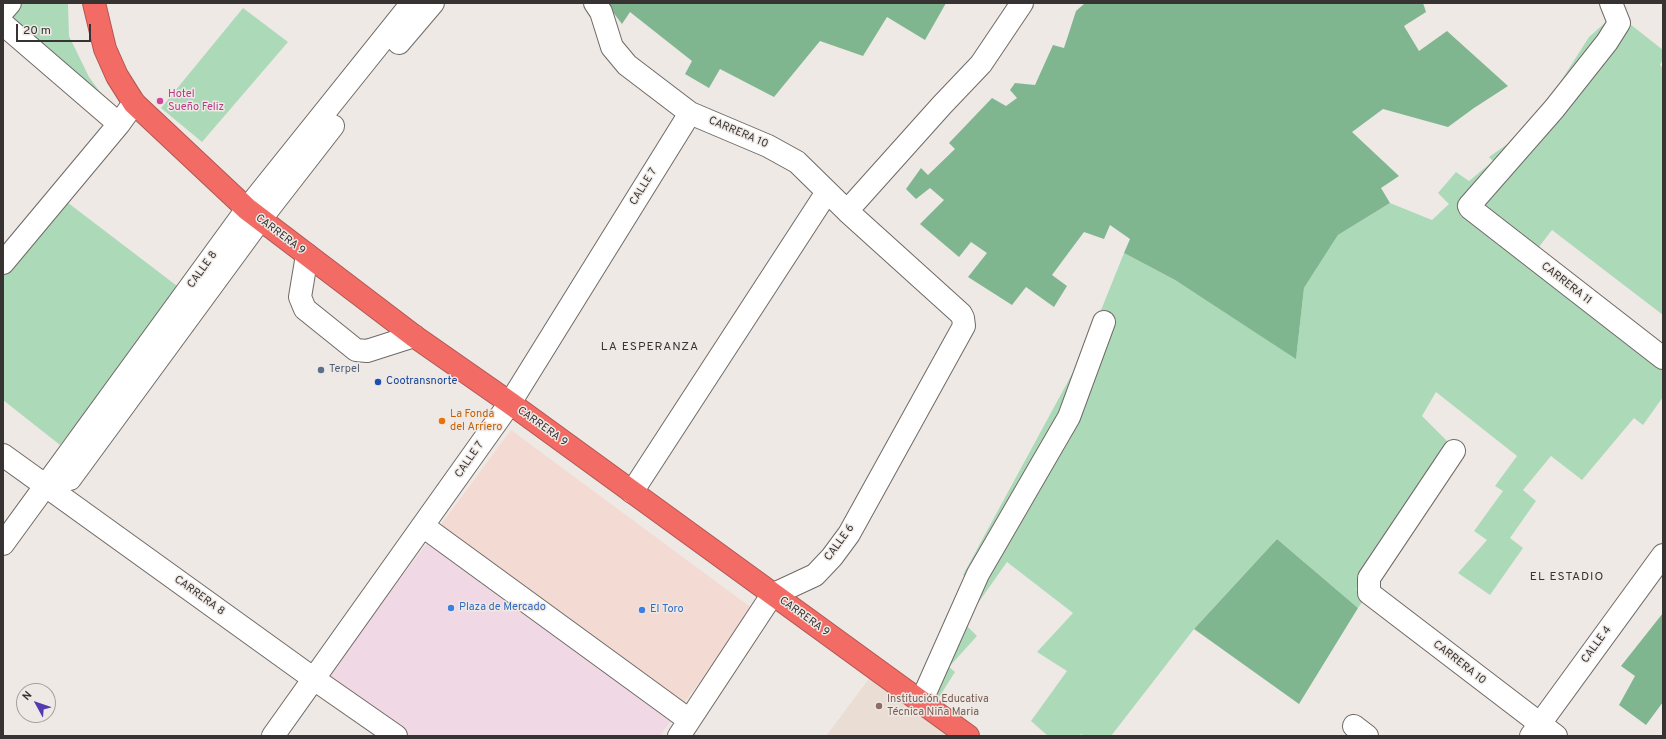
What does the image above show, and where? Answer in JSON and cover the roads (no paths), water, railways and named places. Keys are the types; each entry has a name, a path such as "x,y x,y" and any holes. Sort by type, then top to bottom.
{"highway":[{"name":"CARRERA 9","path":"94,7 105,49 117,76 134,102 254,215 414,336 510,403 968,736"}],"street":[{"path":"3,11 10,3"},
{"name":"CALLE 8","path":"3,544 52,490 412,3"},
{"name":"CALLE 8","path":"254,215 433,3"},
{"name":"CARRERA 10","path":"595,3 601,12 612,47 627,65 690,113 768,146 797,162 847,211 961,314 963,318"},
{"path":"847,211 980,64 1022,3"},
{"name":"CARRERA 11","path":"1619,14 1607,42 1554,109 1469,206 1663,358"},
{"path":"3,24 119,124"},
{"path":"3,263 119,124 134,102"},
{"name":"CALLE 7","path":"273,736 510,403 690,113"},
{"path":"632,492 827,192"},
{"path":"307,255 300,297 305,309 356,350 367,351 414,336"},
{"name":"CALLE 6","path":"772,594 815,575 832,557 849,534 964,326 963,318"},
{"path":"921,702 978,574 1069,417 1104,322"},
{"name":"CARRERA 10","path":"1454,451 1369,578 1369,593 1542,732"},
{"name":"CARRERA 8","path":"3,455 314,680 396,736"},
{"path":"423,526 684,728 772,594"},
{"name":"CALLE 4","path":"1542,732 1663,555"}],"place":[{"name":"Hotel Sueño Feliz","path":"160,101"},
{"name":"Terpel","path":"321,370"},
{"name":"Cootransnorte","path":"378,382"},
{"name":"La Fonda del Arriero","path":"442,421"},
{"name":"Plaza de Mercado","path":"451,608"},
{"name":"El Toro","path":"642,610"},
{"name":"Institución Educativa Técnica Niña Maria","path":"879,706"}],"district":[{"name":"LA ESPERANZA","path":"650,348"},
{"name":"EL ESTADIO","path":"1567,578"}]}
